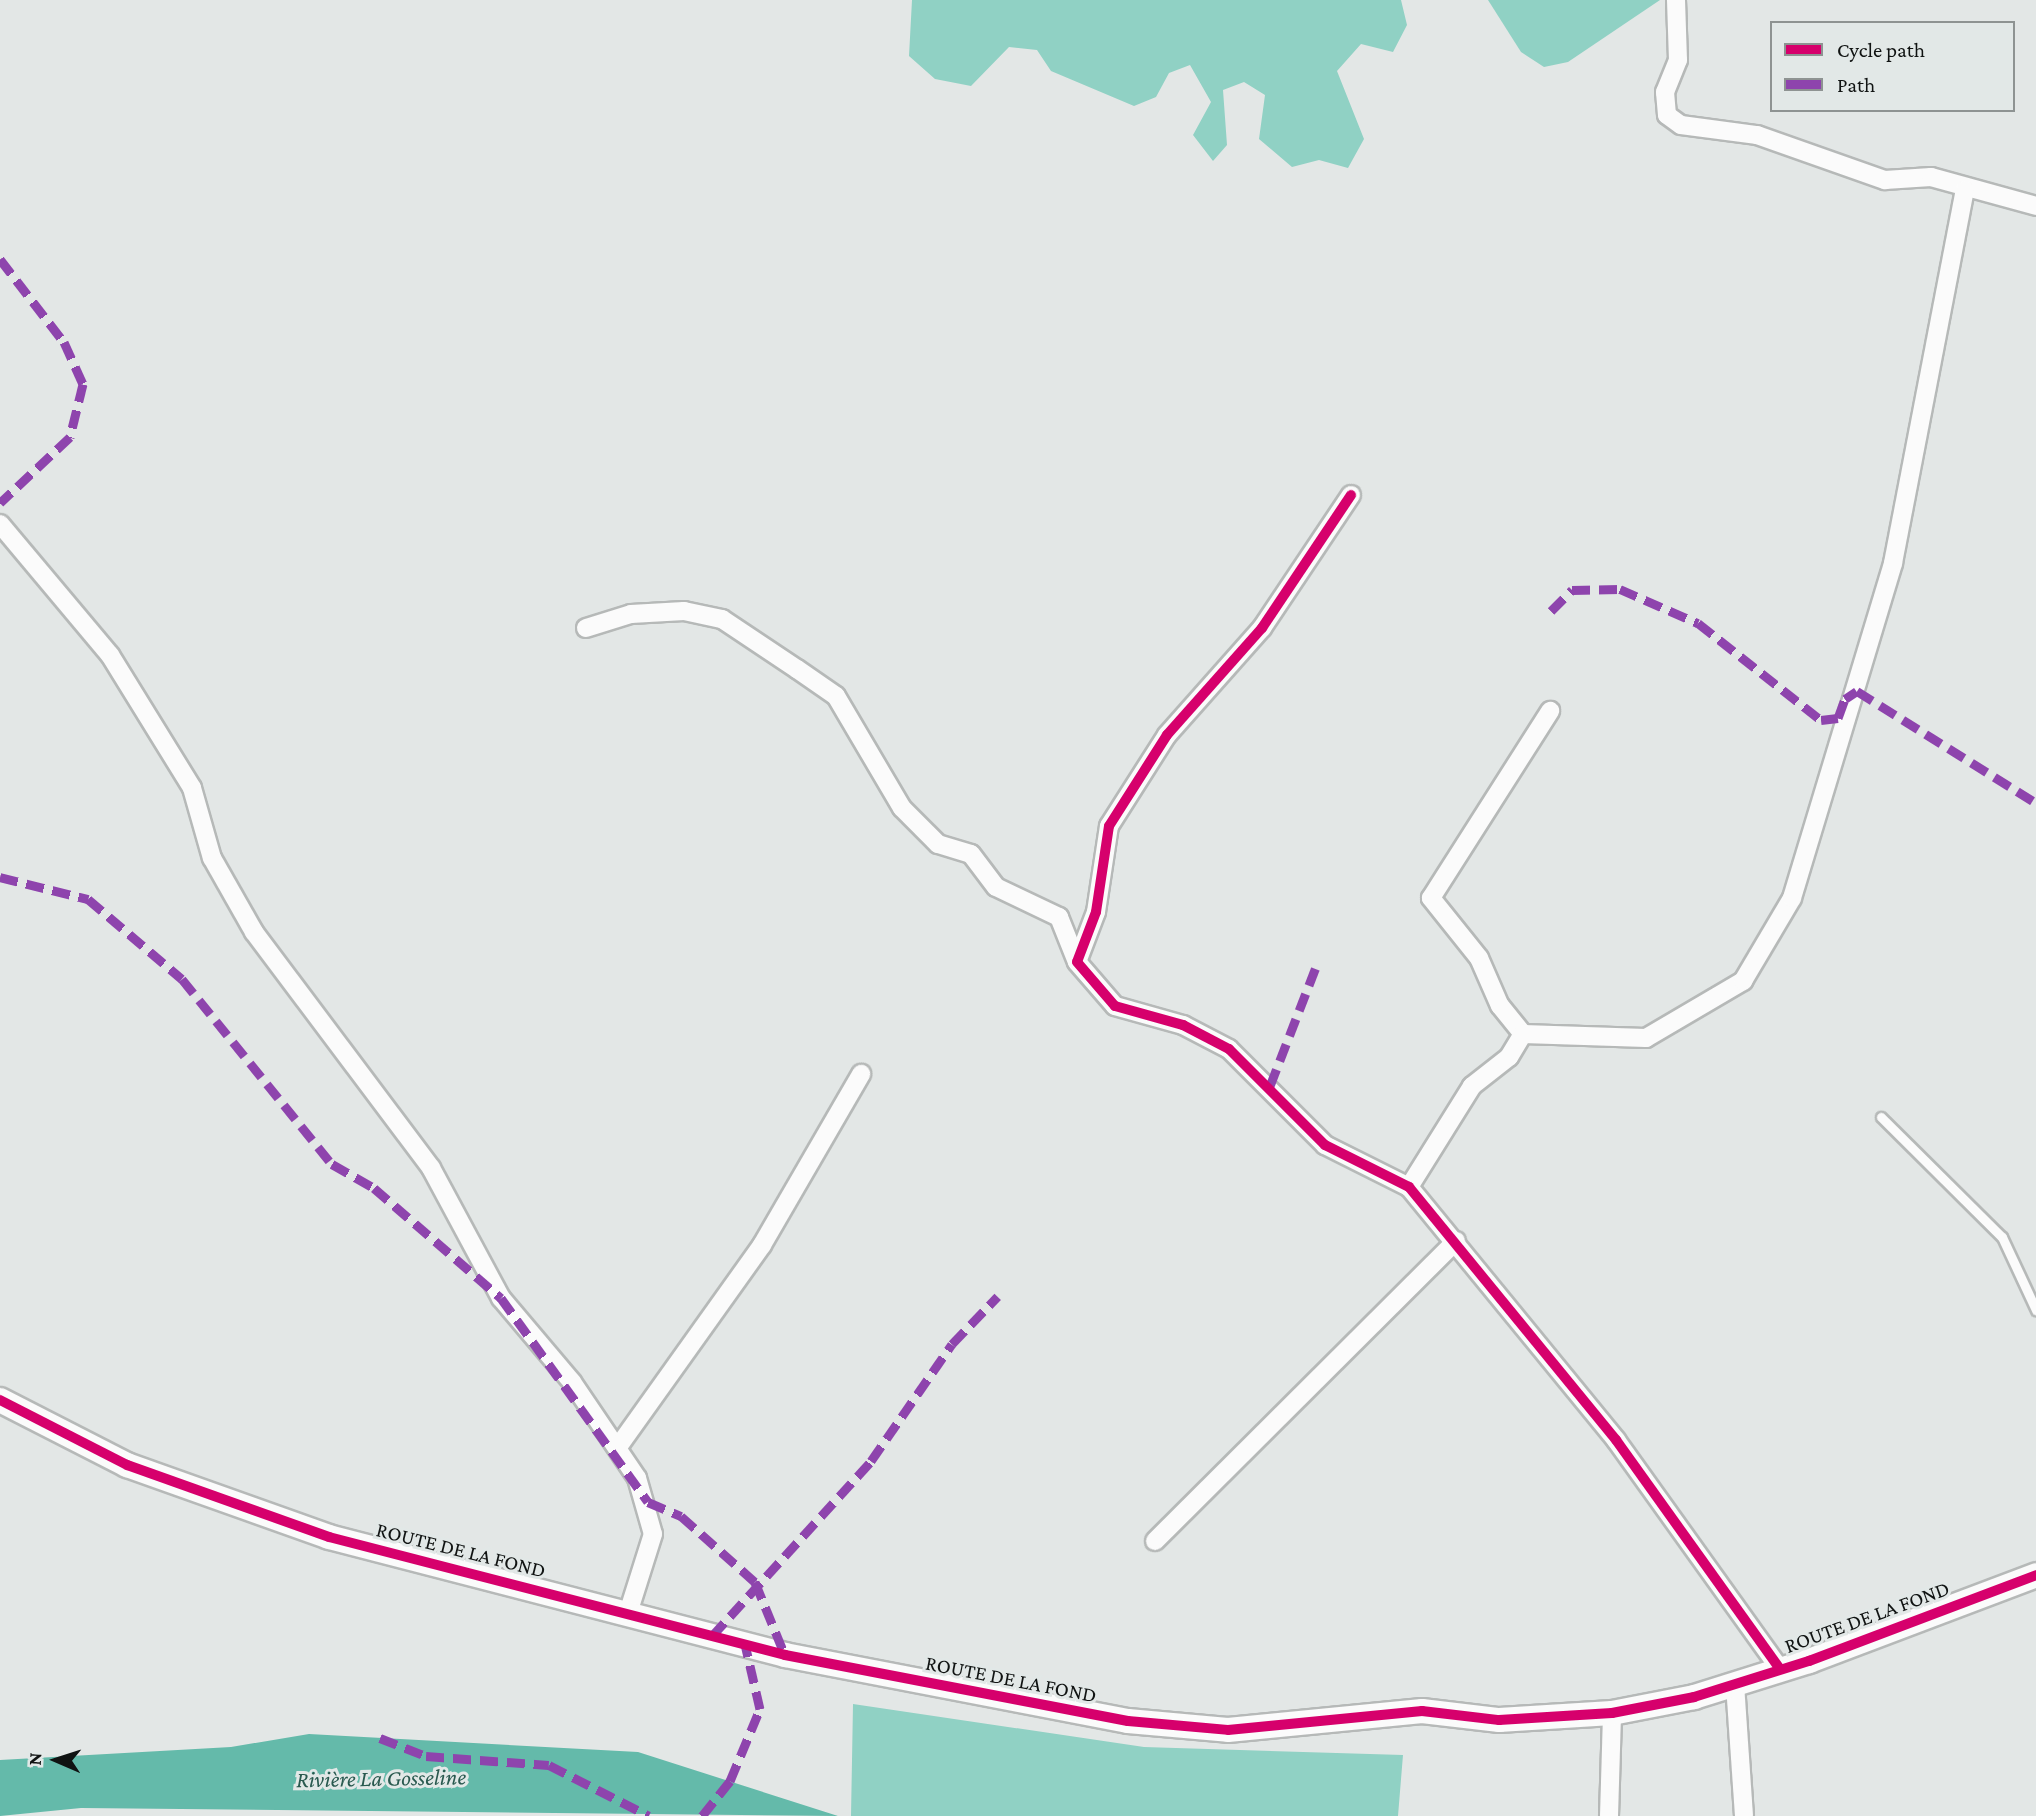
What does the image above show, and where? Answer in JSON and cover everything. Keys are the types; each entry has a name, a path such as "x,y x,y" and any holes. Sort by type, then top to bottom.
{"street":[{"path":"1676,0 1678,60 1665,92 1667,115 1681,125 1757,135 1885,180 1918,176 2036,206"},
{"path":"1550,711 1431,898 1479,958 1500,1006 1523,1034 1646,1038 1743,981 1792,898 1893,563 1965,190"},
{"path":"1077,962 1096,912 1109,826 1167,735 1262,628 1351,495"},
{"path":"0,524 110,655 192,788 212,858 254,932 431,1168 502,1298 618,1447 648,1503 653,1534 629,1610"},
{"path":"586,628 631,614 684,611 722,619 797,669 836,696 902,808 938,844 971,854 996,887 1059,917 1077,962 1115,1006 1183,1025 1229,1049 1325,1145 1409,1187 1456,1241 1616,1440 1779,1668"},
{"path":"1409,1187 1472,1086 1509,1057 1523,1034"},
{"path":"618,1447 762,1245 862,1074"},
{"path":"1155,1541 1456,1241"},
{"name":"ROUTE DE LA FOND","path":"0,1400 212,1500 329,1537 629,1610 785,1655 1128,1721 1228,1730 1422,1711 1499,1720 1612,1713 1735,1684 2036,1575"},
{"path":"1735,1684 1744,1816"},
{"path":"1609,1816 1612,1713"}],"lane":[{"path":"1881,1117 2002,1237 2036,1310"}],"shaded area":[{"path":"912,0 1401,0 1407,25 1393,52 1361,44 1337,71 1364,139 1348,168 1319,160 1292,167 1259,139 1265,95 1244,82 1223,90 1227,145 1213,161 1193,135 1211,102 1190,65 1169,73 1156,97 1134,106 1051,71 1037,50 1009,47 971,86 935,79 909,56"},
{"path":"1488,0 1660,0 1568,62 1544,67 1521,52"},
{"path":"853,1704 1144,1747 1403,1755 1398,1816 851,1816"}],"water":[{"name":"Rivière La Gosseline","path":"309,1734 638,1752 838,1816 81,1808 0,1816 0,1760 231,1747"}],"marked path":[{"path":"0,259 64,342 83,384 70,437 0,503"},
{"path":"1551,611 1572,590 1620,589 1698,623 1821,720 1838,718 1845,699 1857,691 2036,803"},
{"path":"0,877 88,899 182,979 332,1164 374,1188 501,1298 648,1502 681,1516 755,1582 785,1655"},
{"path":"1270,1086 1317,964"},
{"path":"712,1636 871,1461 952,1344 998,1296"},
{"path":"702,1816 730,1781 760,1709 745,1644"},
{"path":"380,1738 426,1756 549,1765 649,1816"}],"cycle path":[{"path":"1351,495 1262,628 1167,735 1109,826 1096,912 1077,962 1115,1006 1183,1025 1229,1049 1325,1145 1409,1187 1616,1440 1779,1668"},
{"path":"0,1400 127,1465 329,1537 785,1655 1128,1721 1228,1730 1422,1711 1499,1720 1612,1713 1694,1697 1809,1661 2036,1575"}]}
